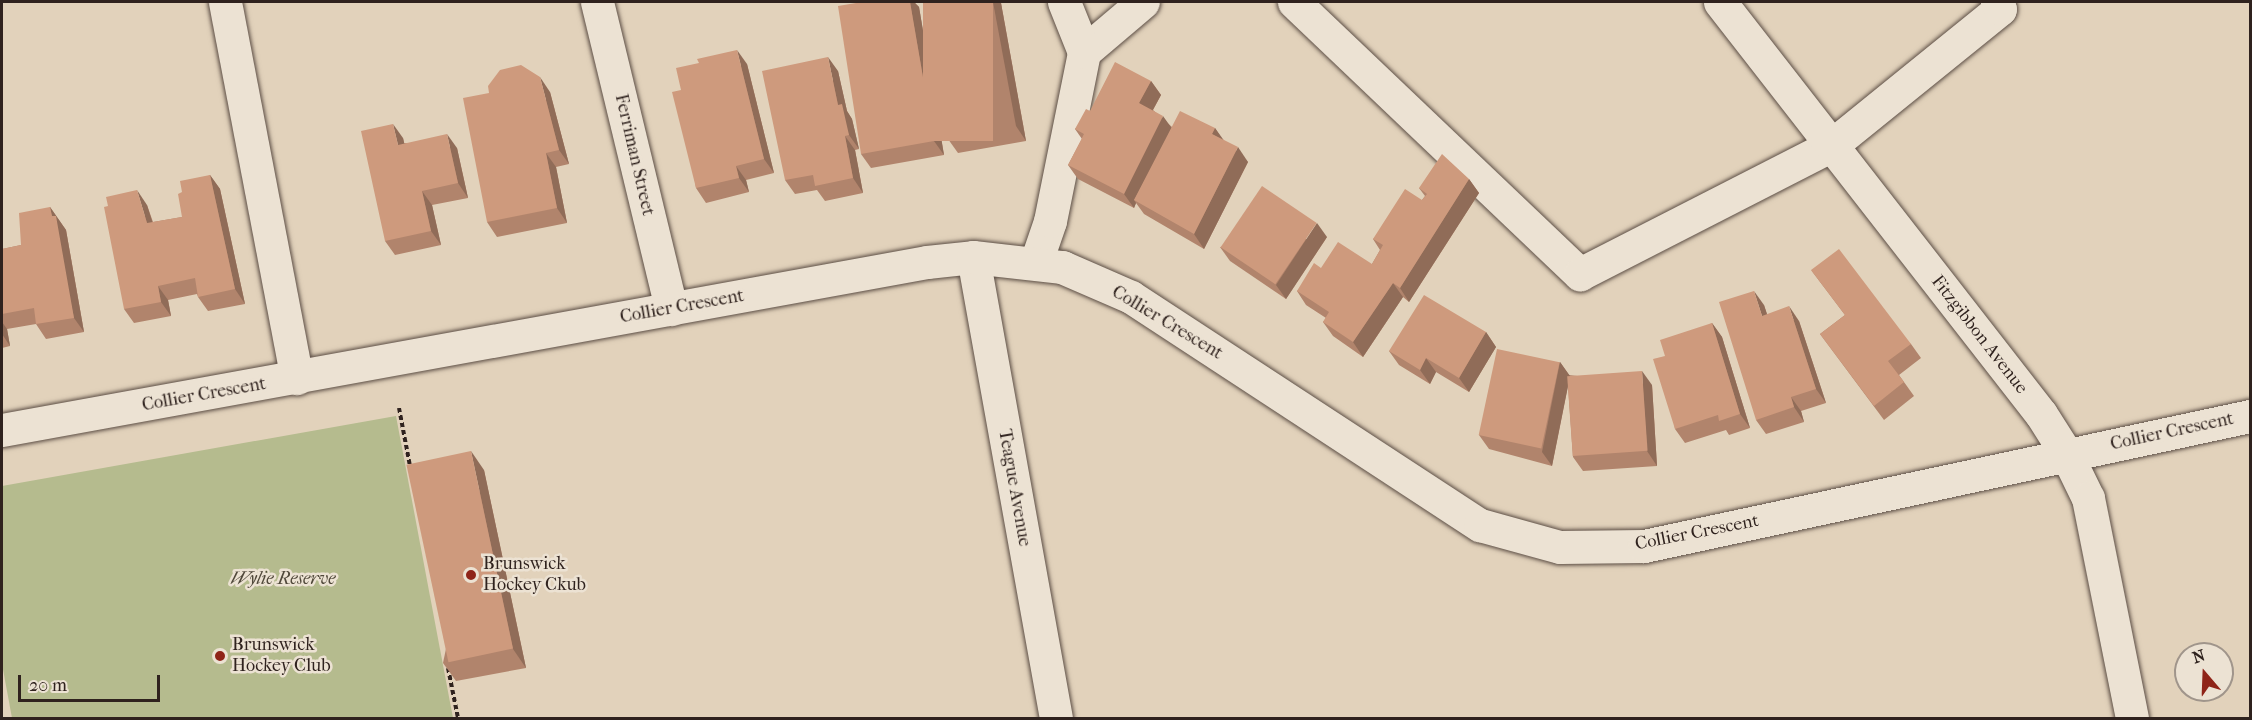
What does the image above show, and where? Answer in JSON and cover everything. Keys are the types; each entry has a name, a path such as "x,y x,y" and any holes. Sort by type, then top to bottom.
{"street":[{"path":"225,2 297,378"},
{"name":"Ferriman Street","path":"597,2 671,309"},
{"path":"1036,262 1050,221 1084,52 1064,2"},
{"path":"1084,52 1143,2"},
{"path":"1294,2 1580,274 1832,145 2001,9 1997,2"},
{"name":"Fitzgibbon Avenue","path":"1720,2 2041,414 2067,455 2088,498 2132,718"},
{"name":"Collier Crescent","path":"2,430 973,257 1036,262 1062,267 1131,297 1480,525 1560,548 1644,546 2250,416"},
{"name":"Teague Avenue","path":"973,257 1056,718"}],"path":[{"path":"399,408 412,477"},
{"path":"447,661 458,718"}],"green space":[{"name":"Wylie Reserve","path":"396,416 453,718 12,718 2,664 2,486"}],"building":[{"path":"862,2 910,2 934,141 861,154 838,6"},
{"path":"923,2 993,2 993,141 923,141"},
{"path":"737,50 764,159 736,166 739,178 696,188 672,92 681,90 676,68 699,63 697,59"},
{"path":"828,57 838,105 842,104 849,135 845,136 853,178 815,186 813,175 785,180 762,71"},
{"path":"1115,62 1151,81 1139,103 1163,116 1124,194 1068,165 1084,134 1075,129 1086,109 1090,111"},
{"path":"521,65 540,77 559,150 546,153 557,208 487,222 463,98 489,93 488,86 500,70"},
{"path":"1180,111 1215,128 1212,134 1238,147 1194,234 1134,200"},
{"path":"393,124 398,145 447,134 458,183 422,191 431,231 385,241 361,131"},
{"path":"1442,154 1469,179 1400,288 1393,283 1353,342 1323,322 1329,312 1297,291 1314,263 1321,268 1338,242 1372,264 1383,245 1373,239 1405,189 1422,200 1427,194 1419,188"},
{"path":"210,175 235,289 198,297 195,278 158,286 161,302 124,309 104,207 108,206 106,197 137,190 147,223 182,217 178,194 182,192 180,181"},
{"path":"1262,186 1317,223 1275,284 1221,247"},
{"path":"50,207 52,216 56,216 74,318 36,324 34,308 2,314 2,249 21,245 19,213"},
{"path":"1839,249 1911,344 1888,361 1904,382 1874,406 1820,334 1845,315 1811,270"},
{"path":"1754,291 1762,316 1789,306 1816,389 1791,397 1794,407 1756,420 1719,302"},
{"path":"1424,295 1486,332 1459,378 1426,358 1420,370 1389,351"},
{"path":"1712,323 1740,414 1719,421 1718,415 1675,429 1653,359 1665,356 1660,340"},
{"path":"1497,349 1560,362 1541,448 1479,435"},
{"path":"1642,371 1648,451 1573,456 1567,376"},
{"name":"Brunswick Hockey Ckub","path":"471,451 513,649 448,662 406,465"}],"place":[{"name":"Brunswick Hockey Ckub","path":"471,575"},
{"name":"Brunswick Hockey Club","path":"220,656"}]}
